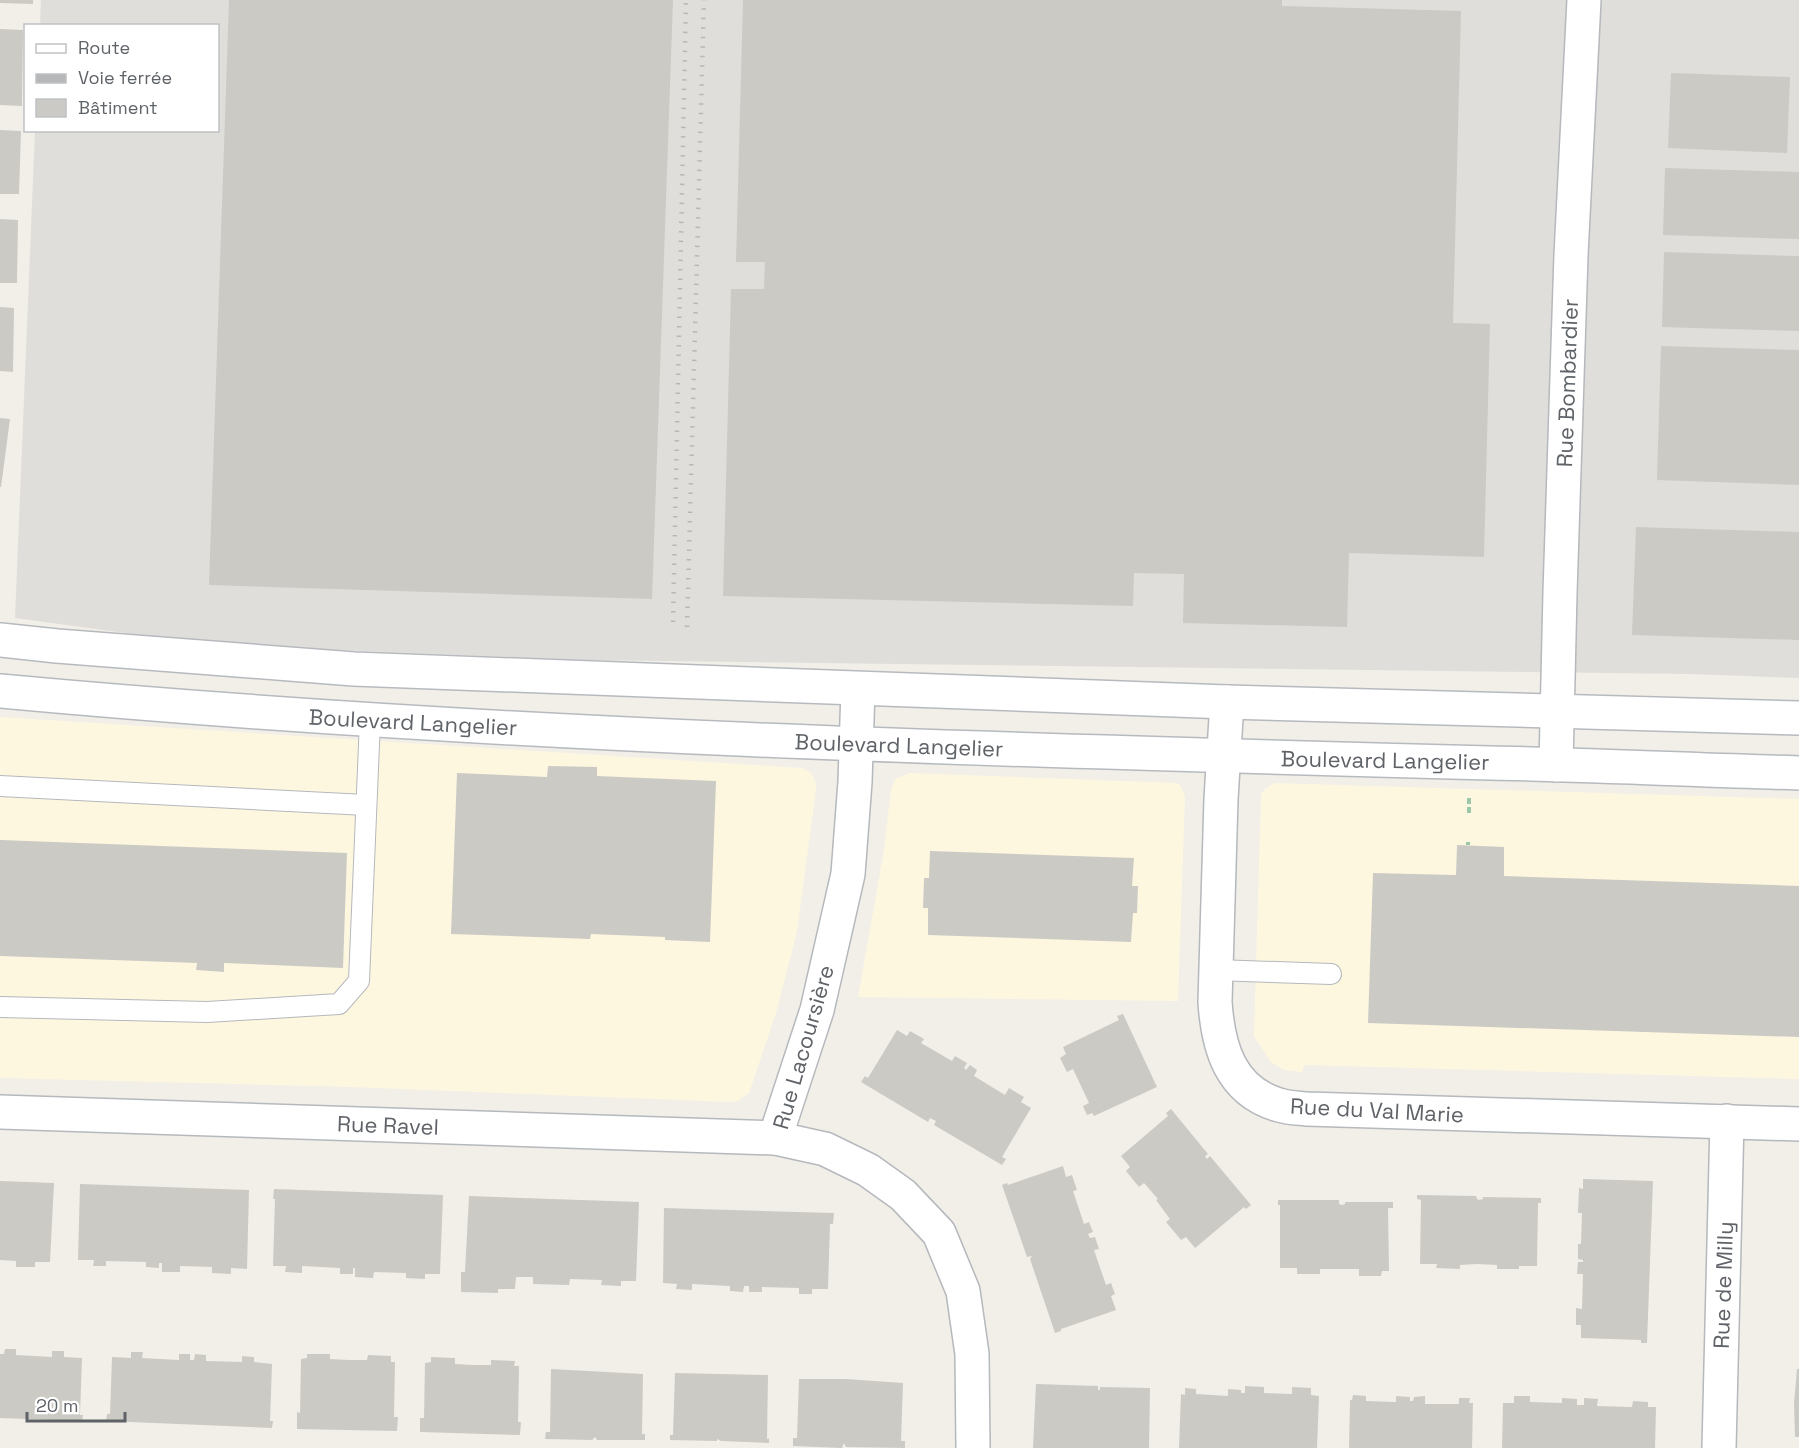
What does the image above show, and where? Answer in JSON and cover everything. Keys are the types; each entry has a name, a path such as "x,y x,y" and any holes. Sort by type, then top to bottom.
{"street":[{"name":"Rue Bombardier","path":"1556,765 1571,266 1584,0"},
{"path":"0,640 354,669 1227,702 1799,718"},
{"name":"Rue Lacoursière","path":"858,689 848,874 817,1010 775,1138 825,1149 868,1170 903,1195 939,1233 963,1291 972,1354 973,1448"},
{"name":"Boulevard Langelier","path":"0,691 370,721 856,745 1799,773"},
{"name":"Rue du Val Marie","path":"1227,702 1215,1002 1217,1033 1222,1050 1231,1067 1255,1095 1280,1105 1319,1109 1799,1124"},
{"name":"Rue Ravel","path":"0,1112 775,1138"},
{"name":"Rue de Milly","path":"1719,1448 1727,1121"}],"lane":[{"path":"0,1007 207,1012 339,1004 359,981 370,721"},
{"path":"0,786 366,805"},
{"path":"1216,970 1331,974"}],"shaded area":[{"path":"41,0 1799,0 1799,678 1688,674 586,660 214,645 15,618 35,132 219,132 219,24 40,24"},
{"path":"0,717 802,768 811,773 816,789 797,932 776,1013 749,1093 738,1101 730,1102 350,1087 0,1078"},
{"path":"910,773 1176,783 1180,785 1185,796 1178,1001 858,997 884,850 891,790 895,779"},
{"path":"1275,783 1799,799 1799,1079 1304,1065 1302,1072 1284,1070 1271,1062 1254,1036 1261,794"}],"building":[{"path":"0,0 33,0 33,4 0,3"},
{"path":"229,0 673,0 652,599 209,585"},
{"path":"743,0 1282,0 1282,6 1461,11 1453,323 1490,324 1484,557 1349,553 1347,627 1183,623 1184,574 1134,573 1133,606 723,596 731,289 764,289 765,262 736,262"},
{"path":"0,29 23,30 22,106 0,105"},
{"path":"1671,73 1790,77 1787,153 1668,148"},
{"path":"0,130 21,131 19,194 0,194"},
{"path":"1665,168 1799,172 1799,239 1663,235"},
{"path":"0,219 18,220 17,283 0,283"},
{"path":"1664,252 1799,256 1799,331 1662,327"},
{"path":"0,307 14,308 13,372 0,371"},
{"path":"1661,346 1799,350 1799,485 1657,480"},
{"path":"0,418 10,419 1,487 0,487"},
{"path":"1636,527 1799,532 1799,640 1632,635"},
{"path":"548,766 597,767 597,776 716,781 710,942 665,940 665,937 591,934 590,939 451,934 457,773 547,777"},
{"path":"0,840 347,853 343,968 224,963 224,972 196,970 197,963 0,956"},
{"path":"1457,845 1504,847 1504,876 1799,886 1799,1037 1368,1023 1373,873 1456,875"},
{"path":"930,851 1134,858 1132,886 1138,886 1137,913 1133,913 1131,942 928,935 928,908 923,908 924,878 929,878"},
{"path":"1123,1014 1157,1087 1094,1116 1092,1113 1087,1115 1083,1106 1089,1103 1073,1069 1067,1072 1060,1058 1066,1054 1063,1047 1119,1020 1117,1016"},
{"path":"897,1030 907,1036 910,1031 924,1039 921,1043 952,1061 955,1056 967,1063 964,1068 966,1070 970,1065 977,1070 974,1076 1005,1095 1009,1088 1024,1097 1021,1102 1031,1108 1002,1157 1006,1159 1002,1165 934,1125 936,1121 930,1118 928,1122 861,1082 865,1076 868,1078"},
{"path":"1171,1109 1208,1154 1205,1156 1207,1159 1210,1156 1251,1205 1246,1209 1244,1207 1195,1248 1186,1237 1181,1240 1166,1222 1170,1219 1156,1200 1158,1199 1144,1183 1139,1187 1126,1171 1130,1167 1121,1156 1168,1116 1166,1113"},
{"path":"1063,1166 1066,1177 1072,1175 1077,1190 1073,1191 1084,1224 1089,1222 1093,1232 1088,1234 1090,1238 1095,1237 1099,1249 1094,1250 1106,1285 1111,1283 1115,1294 1111,1296 1116,1310 1055,1333 1030,1259 1032,1256 1027,1257 1002,1185"},
{"path":"1583,1179 1653,1181 1647,1343 1641,1343 1641,1340 1581,1338 1581,1325 1576,1325 1576,1308 1582,1309 1583,1274 1577,1274 1578,1262 1583,1262 1578,1259 1582,1213 1578,1213 1579,1188 1583,1189"},
{"path":"0,1181 54,1183 50,1262 35,1262 35,1267 16,1267 16,1261 0,1260"},
{"path":"80,1184 249,1190 247,1269 231,1268 231,1274 212,1273 212,1267 180,1266 180,1272 162,1272 162,1263 159,1263 159,1268 146,1267 146,1262 106,1261 106,1266 93,1266 94,1260 78,1260"},
{"path":"274,1189 443,1195 440,1274 425,1274 425,1279 406,1278 406,1273 374,1272 373,1278 355,1277 355,1268 353,1268 353,1274 340,1274 340,1268 302,1266 302,1273 285,1272 286,1266 273,1266"},
{"path":"1417,1195 1476,1196 1479,1200 1483,1197 1541,1198 1541,1203 1538,1203 1537,1266 1497,1269 1497,1265 1477,1264 1460,1265 1460,1269 1436,1268 1437,1264 1420,1264 1421,1200 1417,1199"},
{"path":"469,1196 639,1202 636,1281 621,1281 621,1286 601,1285 602,1280 570,1279 569,1285 533,1284 533,1277 516,1277 515,1289 498,1289 498,1293 461,1292 461,1272 465,1272"},
{"path":"1278,1200 1339,1200 1339,1204 1342,1205 1345,1202 1393,1202 1393,1208 1388,1208 1389,1271 1382,1271 1381,1276 1359,1276 1359,1269 1320,1269 1320,1274 1297,1274 1297,1268 1280,1268 1280,1205 1278,1205"},
{"path":"664,1208 834,1213 833,1224 830,1224 828,1289 812,1289 812,1294 799,1294 799,1288 762,1287 762,1292 749,1292 749,1286 744,1286 743,1292 730,1291 730,1286 692,1284 692,1290 676,1289 677,1284 663,1283"},
{"path":"5,1349 16,1349 16,1355 52,1357 52,1351 64,1351 64,1357 82,1358 80,1415 83,1415 82,1421 0,1418 0,1354 4,1354"},
{"path":"131,1352 143,1352 142,1358 179,1360 179,1354 190,1354 190,1360 194,1360 195,1354 206,1355 206,1361 242,1362 242,1356 254,1357 254,1362 272,1364 270,1421 273,1421 272,1428 106,1421 107,1414 110,1414 112,1357 131,1358"},
{"path":"307,1354 330,1354 330,1359 349,1360 367,1360 368,1355 391,1356 391,1362 395,1362 394,1417 398,1417 397,1431 297,1429 297,1412 300,1413 301,1359 307,1358"},
{"path":"431,1357 455,1358 455,1364 473,1365 491,1365 491,1360 515,1361 514,1366 519,1366 518,1422 521,1422 520,1435 420,1432 420,1418 424,1418 425,1363 431,1362"},
{"path":"551,1369 643,1374 642,1434 645,1434 645,1440 597,1440 595,1437 592,1440 545,1439 546,1432 550,1432"},
{"path":"1797,1369 1799,1369 1799,1437 1795,1437 1794,1404"},
{"path":"675,1373 768,1375 767,1439 769,1438 769,1443 717,1439 717,1441 670,1440 670,1435 673,1435"},
{"path":"799,1379 846,1379 903,1383 901,1441 905,1441 905,1448 846,1447 844,1443 842,1448 793,1446 793,1438 797,1438"},
{"path":"1036,1384 1098,1386 1098,1390 1100,1387 1150,1388 1149,1448 1033,1448"},
{"path":"1245,1386 1264,1387 1264,1393 1292,1394 1292,1387 1311,1388 1311,1395 1319,1396 1317,1448 1179,1448 1181,1394 1185,1395 1185,1388 1196,1389 1196,1394 1228,1396 1228,1389 1241,1390 1241,1393 1245,1393"},
{"path":"1353,1395 1366,1396 1366,1401 1396,1402 1396,1396 1410,1397 1410,1401 1413,1401 1414,1397 1425,1396 1425,1404 1459,1404 1459,1398 1470,1398 1469,1403 1473,1403 1472,1448 1349,1448 1350,1400"},
{"path":"1514,1396 1530,1396 1530,1402 1562,1403 1562,1398 1577,1399 1577,1405 1584,1405 1584,1398 1598,1399 1597,1406 1632,1407 1633,1401 1648,1402 1648,1407 1656,1407 1655,1448 1502,1448 1503,1403 1514,1403"}],"railway":[{"path":"673,622 686,0"},
{"path":"687,627 704,0"}]}
